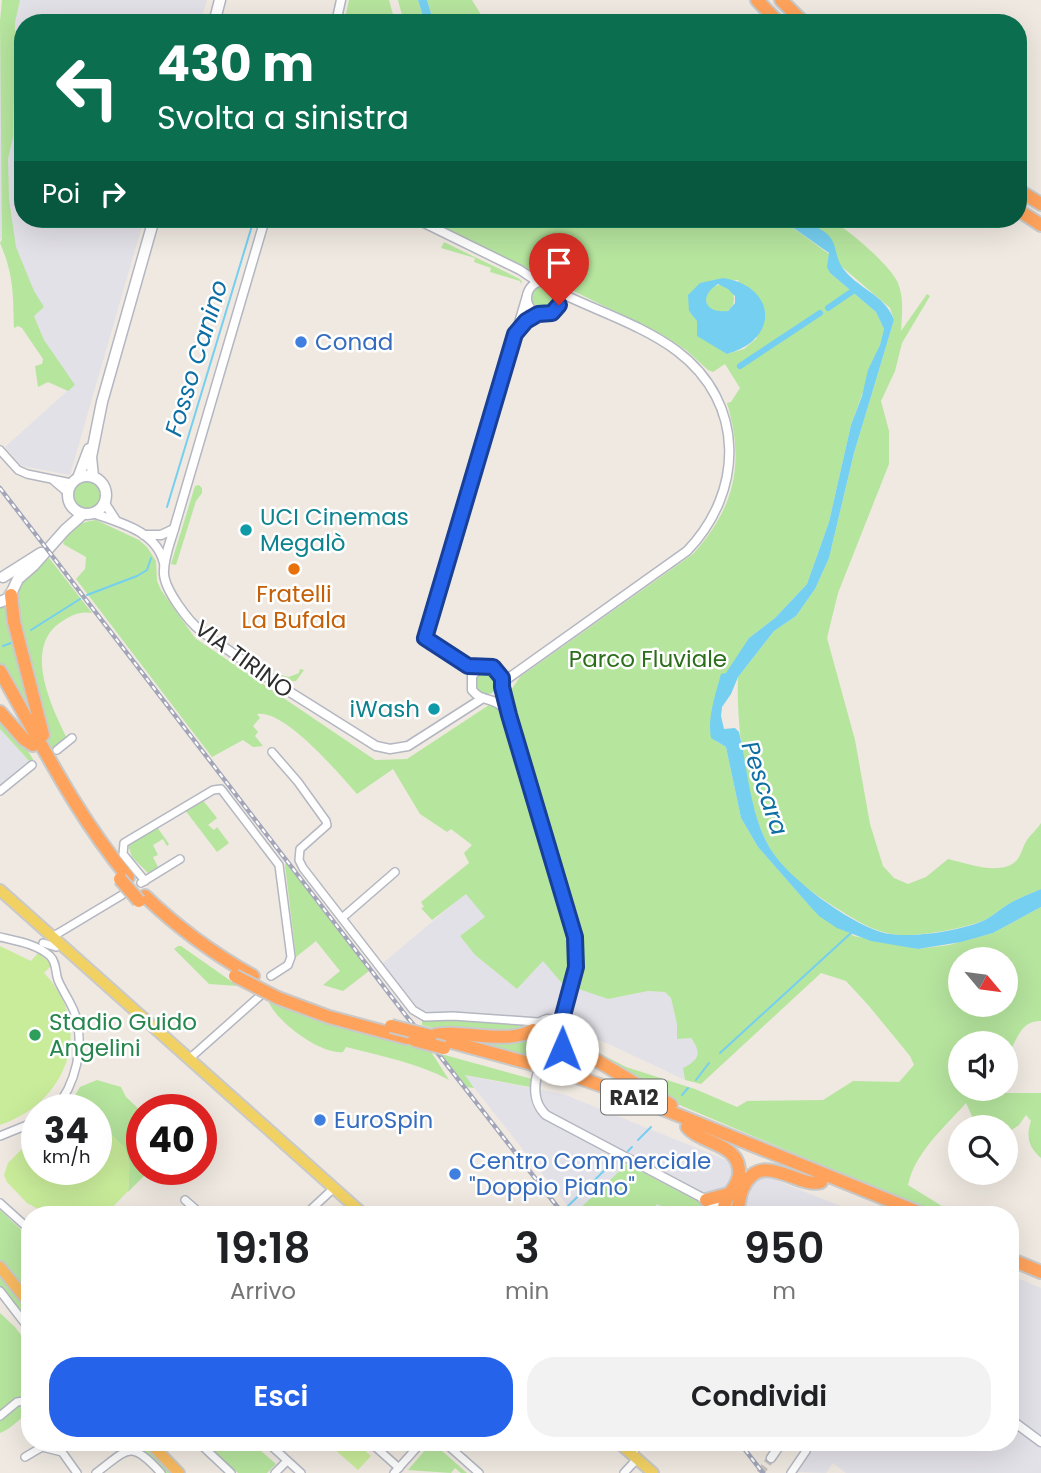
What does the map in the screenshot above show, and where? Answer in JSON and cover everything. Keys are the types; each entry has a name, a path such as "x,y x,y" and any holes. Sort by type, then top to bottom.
{"highway":[{"path":"757,0 770,14"},
{"path":"781,0 795,14"},
{"path":"8,595 41,732 52,751"},
{"name":"RA12","path":"0,671 52,751 92,830 124,878"},
{"name":"RA12","path":"0,688 78,823 124,878 143,890 191,936 279,994 440,1039 520,1065 611,1088 903,1206"},
{"path":"0,712 24,739 33,745"},
{"name":"RA12","path":"143,890 180,938 235,975 329,1017 407,1038 440,1039"},
{"path":"440,1039 456,1035 519,1035 535,1026"},
{"path":"566,1042 667,1102 700,1118 706,1126"},
{"name":"RA12","path":"558,1075 881,1206"},
{"path":"687,1127 694,1135 721,1146 736,1159 739,1168 736,1185 728,1194 706,1200"},
{"path":"734,1206 743,1186 759,1172 777,1170 813,1184 821,1182"},
{"path":"728,1194 730,1206"},
{"path":"1019,1254 1041,1263"},
{"path":"1019,1263 1041,1272"},
{"path":"0,1267 21,1293"},
{"path":"158,1451 179,1473"}],"main road":[{"path":"8,595 18,579 65,530 104,502 106,490 103,484 93,477 91,457 94,436 152,228"},
{"path":"65,530 70,516 72,485 94,436"},
{"path":"72,485 93,477"},
{"path":"71,505 88,514"},
{"path":"1,577 44,551"},
{"path":"1,577 9,581 8,595"},
{"path":"0,890 53,943 354,1206"},
{"path":"628,1451 653,1473"}],"street":[{"path":"164,565 262,228"},
{"path":"434,228 520,270 538,282"},
{"path":"486,698 498,694 503,685 687,551 701,536 716,511 726,487 730,461 728,430 721,408 696,368 661,340 568,296 547,281 533,284 527,294 425,638 468,666 488,666 497,670 503,685 509,715 575,937 576,967 561,1023"},
{"path":"515,334 526,321 538,314 549,314 558,307 560,294 555,285"},
{"path":"527,294 530,308 538,314"},
{"path":"0,450 18,470 72,485"},
{"path":"104,502 117,522"},
{"path":"88,514 117,522 144,535 161,535 174,529"},
{"name":"VIA TIRINO","path":"144,535 158,545 167,586 194,625 274,682 376,746 390,749 408,747 486,698"},
{"path":"458,661 470,680 474,693 503,706 509,715"},
{"path":"470,680 479,668"},
{"path":"52,751 72,738"},
{"path":"272,752 298,782 327,825 299,849 299,860 413,1010 425,1017 453,1016 535,1026 551,1018 568,996"},
{"path":"0,791 32,765"},
{"path":"180,859 143,890 123,854 124,843 213,790 221,789 279,865 292,957 288,965 271,976"},
{"path":"342,918 395,872"},
{"path":"49,955 53,943 122,895"},
{"path":"0,937 31,946 49,955 55,962 58,980 75,1014 80,1037 79,1057 65,1094"},
{"path":"188,1059 260,996"},
{"path":"541,1066 552,1054 562,1049 566,1042 567,1033 561,1023 551,1018"},
{"path":"535,1026 532,1041 538,1050 541,1066 536,1098 546,1115 718,1206"},
{"path":"538,1050 552,1054"},
{"path":"0,1136 21,1127"},
{"path":"315,1206 334,1188"},
{"path":"186,1200 192,1206"},
{"path":"0,1203 21,1222"},
{"path":"0,1291 21,1318"},
{"path":"0,1416 21,1401"},
{"path":"1019,1426 1041,1442"},
{"path":"25,1457 35,1451"},
{"path":"58,1451 62,1452 77,1473"},
{"path":"96,1473 127,1451"},
{"path":"136,1451 161,1473"},
{"path":"208,1451 231,1473"},
{"path":"276,1451 301,1473"},
{"path":"378,1451 396,1470 414,1451"},
{"path":"454,1451 479,1473"},
{"path":"624,1473 636,1451"},
{"path":"771,1458 776,1451"},
{"path":"791,1473 806,1451"},
{"path":"275,1473 287,1461"}],"shaded area":[{"path":"15,0 207,0 203,14 14,14 14,228 141,228 70,475 22,466 5,447 74,385 44,340 0,239 0,46"},
{"path":"0,729 30,762 0,787"},
{"path":"466,893 486,917 460,936 475,955 517,989 543,960 566,988 561,1002 550,1016 539,1020 420,1011 382,964"},
{"path":"577,988 608,999 648,991 665,992 671,998 677,1024 677,1039 691,1038 697,1047 697,1056 693,1063 683,1068 685,1080 572,1029 568,1020"},
{"path":"464,1075 563,1094 840,1206 568,1206"},
{"path":"1019,1279 1041,1288 1041,1473 846,1473 833,1463 826,1473 795,1472 811,1451 1019,1451"}],"green space":[{"path":"2,0 20,0 17,14 14,14 13,137 8,159 9,199 16,247 34,291 44,307 34,316 44,340 75,385 68,391 48,382 38,387 35,366 42,364 43,359 22,328 14,328 10,275 0,243"},
{"path":"349,0 389,0 393,14 346,14"},
{"path":"398,0 418,0 422,14 402,14"},
{"path":"427,0 472,0 481,14 431,14"},
{"name":"Parco Fluviale","path":"445,228 793,228 829,254 830,273 876,312 884,329 880,345 851,425 829,522 807,584 775,618 749,638 716,694 710,731 717,742 726,747 741,818 758,847 807,903 854,936 918,949 949,945 993,933 1041,907 1041,1021 1028,1024 1018,1035 1018,1031 948,1031 948,1101 1018,1101 1018,1093 1041,1093 1041,1158 1029,1141 1031,1121 1026,1115 1018,1126 1018,1115 972,1115 966,1103 955,1115 948,1115 948,1122 924,1151 908,1185 942,1206 918,1206 675,1103 580,1043 626,1067 695,1089 737,1107 747,1101 823,1100 853,1081 899,1082 914,1065 910,1056 846,981 821,973 701,1084 685,1080 683,1068 693,1062 698,1052 691,1038 677,1039 677,1024 671,998 665,992 648,991 608,999 576,988 584,950 582,929 509,693 520,677 693,554 719,519 727,502 735,465 735,446 727,403 731,402 740,388 725,364 713,372 686,350 663,335","holes":["738,280 757,338 744,349 727,354 689,311 700,283"]},
{"path":"814,228 843,228 886,266 900,289 901,331 927,294 930,296 902,343 895,371 881,401 889,431 889,464 838,593 827,638 855,740 870,824 883,866 894,878 908,884 926,877 948,859 1002,868 1017,860 1027,840 1041,823 1041,889 1011,903 985,920 925,934 897,935 870,927 809,890 783,867 762,832 744,765 738,677 774,631 796,616 815,589 829,558 854,453 894,320 890,308 841,266"},
{"path":"444,242 518,278 522,281 521,284 520,281 490,272 491,268 474,262 475,258 441,248"},
{"path":"720,285 730,289 734,299 730,309 720,313 710,309 706,299 710,289"},
{"path":"543,286 551,289 554,297 551,305 543,308 535,305 532,297 535,289"},
{"path":"86,481 96,485 100,495 96,505 86,509 76,505 72,495 76,485"},
{"path":"199,485 202,493 196,501 176,565 171,564 195,486"},
{"path":"96,520 139,540 147,547 156,561 157,581 161,590 195,638 375,760 407,759 492,703 496,705 507,722 571,935 572,963 566,988 543,961 517,989 475,955 460,936 485,917 466,894 432,920 421,908 424,907 421,902 469,863 464,853 472,845 451,829 447,832 420,814 393,769 357,794 296,732 269,715 257,714 260,718 253,726 258,732 255,736 263,746 253,747 243,740 212,757 76,579 85,569 86,557 63,544 68,534 76,527"},
{"path":"49,558 92,613 76,614 61,622 50,633 44,646 42,661 48,694 67,738 52,750 42,726 14,604 17,589"},
{"path":"0,606 7,608 31,704 25,707 0,663"},
{"path":"241,655 251,658 269,672 289,677 299,673 300,669 304,670 296,681 283,682"},
{"path":"483,672 491,672 498,679 498,687 491,694 483,694 476,687 476,679"},
{"path":"0,716 19,736 34,761 31,763 0,729"},
{"path":"202,799 217,818 208,825 214,830 217,827 229,843 217,852 185,810"},
{"path":"157,827 169,844 167,846 163,839 153,845 158,855 153,857 159,869 150,875 132,857 128,845"},
{"path":"286,863 369,971 343,991 323,985 340,971 316,941 296,957"},
{"name":"Stadio Guido Angelini","path":"0,946 31,961 38,953 52,965 44,973 60,994 68,1016 71,1039 67,1061 47,1094 21,1094 21,1115 0,1125"},
{"path":"178,946 238,986 209,984 174,949"},
{"path":"268,1000 330,1023 430,1050 449,1080 425,1069 386,1057 346,1047 343,1052 323,1048 289,1026"},
{"path":"422,1018 530,1023 530,1030 448,1032 422,1025"},
{"path":"544,1024 554,1024 561,1031 561,1041 554,1048 544,1048 537,1041 537,1031"},
{"path":"484,1039 529,1040 537,1059 487,1044"},
{"path":"441,1054 532,1079 530,1087 465,1075 474,1088 467,1087"},
{"path":"97,1080 121,1087 126,1097 126,1153 112,1135 112,1094 76,1094 80,1087"},
{"path":"112,1135 125,1147 128,1191 114,1206 33,1206 7,1182 4,1175 8,1163 21,1150 21,1185 112,1185"},
{"path":"627,1164 707,1206 657,1204 582,1206"},
{"path":"0,1210 21,1230 21,1286 0,1262"},
{"path":"0,1272 21,1299 21,1315 0,1286"},
{"path":"0,1313 21,1335 21,1419 0,1433"},
{"path":"140,1451 153,1451 174,1473 163,1473"},
{"path":"214,1451 261,1451 276,1464 267,1473 238,1473"},
{"path":"337,1451 365,1451 371,1456 358,1470"},
{"path":"424,1451 442,1451 467,1473 461,1473 455,1468 451,1473 408,1470"}],"water":[{"path":"418,0 427,0 431,14 422,14"},
{"name":"Pescara","path":"794,228 818,228 826,233 842,267 884,304 894,320 854,453 829,558 815,589 796,616 774,631 738,677 722,707 721,716 724,729 735,728 739,732 758,823 771,850 805,886 852,919 892,934 919,935 948,931 985,920 1011,903 1041,889 1041,907 993,933 961,942 918,949 871,941 837,928 819,916 758,847 741,818 726,747 711,738 711,714 721,674 726,673 749,638 775,618 807,584 829,522 851,425 884,329 876,312 830,273 827,267 829,253"},
{"path":"723,278 741,283 754,291 762,302 765,313 757,337 745,347 727,354 697,336 697,321 689,311 688,295 700,283","holes":["718,284 735,296 735,303 728,311 714,310 707,304 706,299 711,289"]}],"waterway":[{"name":"Fosso Canino","path":"167,507 251,228"},
{"path":"828,308 857,288"},
{"path":"829,308 855,292"},
{"path":"740,366 820,313"},
{"path":"738,367 822,313"},
{"name":"Fosso Canino","path":"87,595 137,576 147,570 151,558"},
{"name":"Fosso Canino","path":"31,630 80,599"},
{"name":"Fosso Canino","path":"3,646 11,643"},
{"path":"720,1053 851,933"},
{"path":"696,1080 709,1063"},
{"path":"682,1095 688,1088"},
{"path":"638,1140 651,1127"},
{"path":"628,1151 632,1147"},
{"path":"568,1206 617,1158"}],"tunnel":[{"path":"760,1473 771,1458"}],"railway":[{"path":"0,488 407,1017 557,1206"},
{"path":"746,1451 763,1473"}],"place":[{"name":"Conad","path":"301,342"},
{"name":"UCI Cinemas Megalò","path":"246,530"},
{"name":"Fratelli La Bufala","path":"294,569"},
{"name":"iWash","path":"434,709"},
{"name":"Stadio Guido Angelini","path":"35,1035"},
{"name":"EuroSpin","path":"320,1120"},
{"name":"Centro Commerciale \"Doppio Piano\"","path":"455,1174"}],"route":[{"path":"559,305 552,313 538,314 526,321 515,334 425,638 468,666 493,667 502,678 509,715 575,937 576,967 561,1023 566,1029 567,1038 562,1049"}]}
